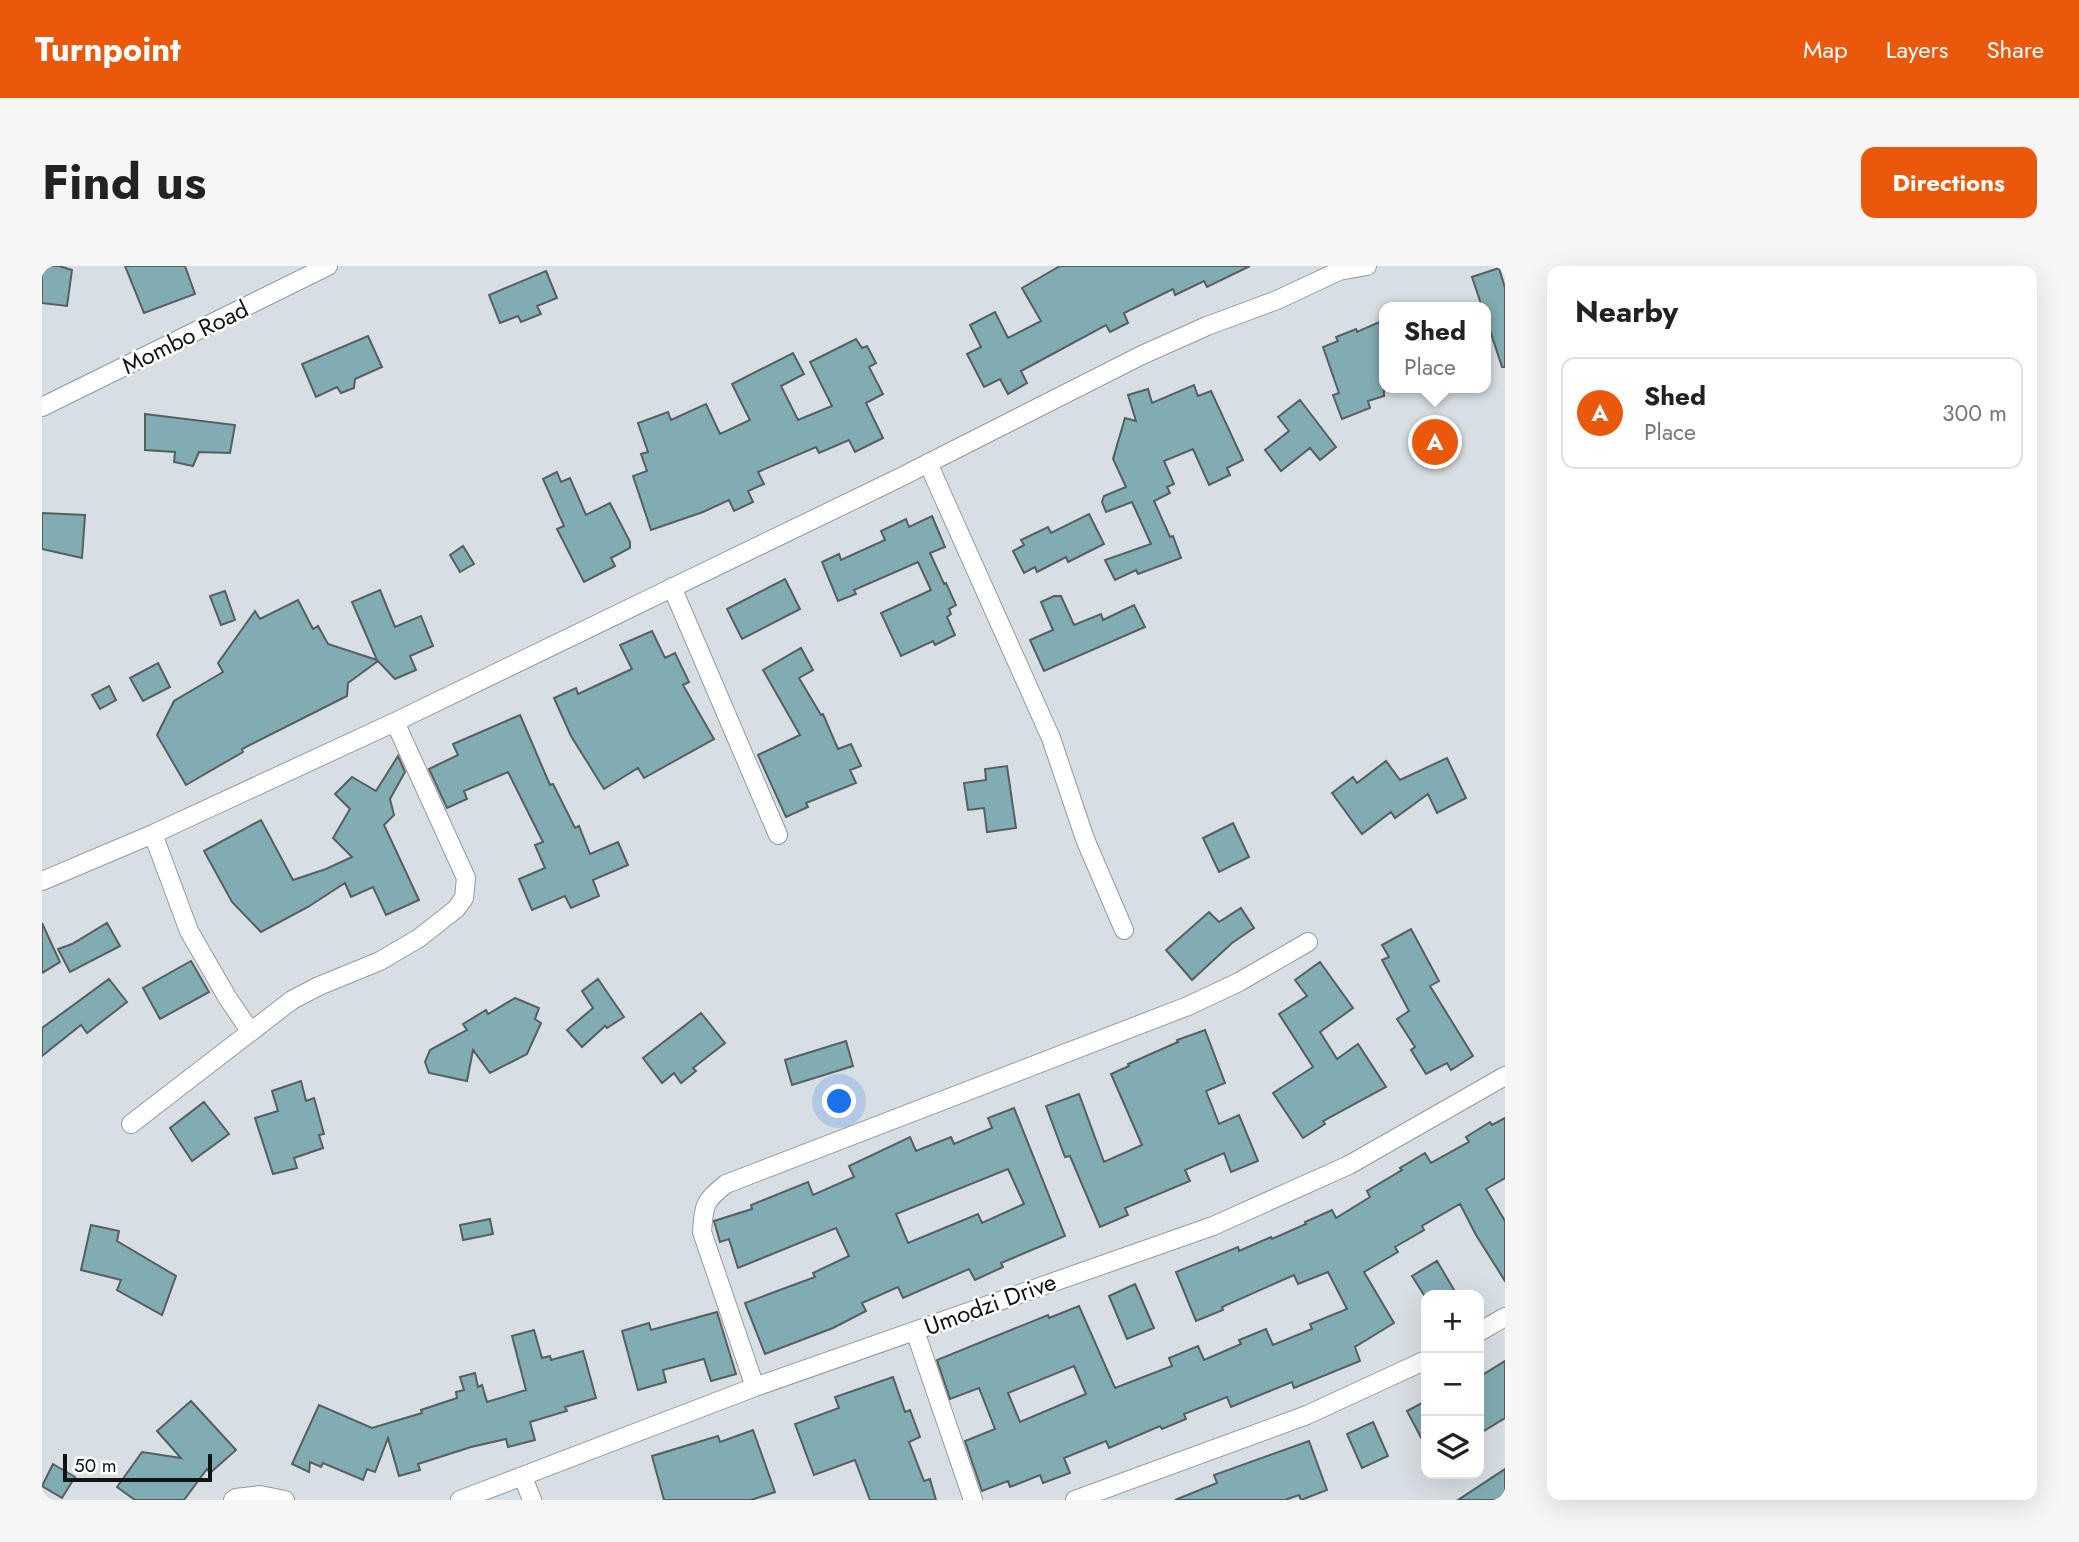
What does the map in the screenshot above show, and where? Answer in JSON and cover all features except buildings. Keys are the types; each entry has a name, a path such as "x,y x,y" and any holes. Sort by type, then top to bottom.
{"street":[{"name":"Mombo Road","path":"42,407 328,266"},
{"path":"42,881 153,834 394,722 928,463 1153,350 1277,300 1339,271 1367,266"},
{"path":"928,463 1051,738 1085,839 1124,930"},
{"path":"672,587 778,835"},
{"path":"131,1124 250,1031 301,995 380,961 419,938 456,909 464,898 466,878 394,722"},
{"path":"153,834 190,931 227,997 250,1031"},
{"path":"755,1387 702,1232 704,1206 719,1189 747,1174 1188,1006 1239,982 1308,943"},
{"name":"Umodzi Drive","path":"460,1500 755,1387 1213,1226 1349,1165 1505,1076"},
{"path":"1484,1329 1505,1317"},
{"path":"915,1331 973,1500"},
{"path":"1075,1500 1307,1415 1421,1362"},
{"path":"523,1476 532,1500"},
{"path":"233,1500 260,1495 285,1500"}],"place":[{"name":"Shed","path":"1435,442"}]}
